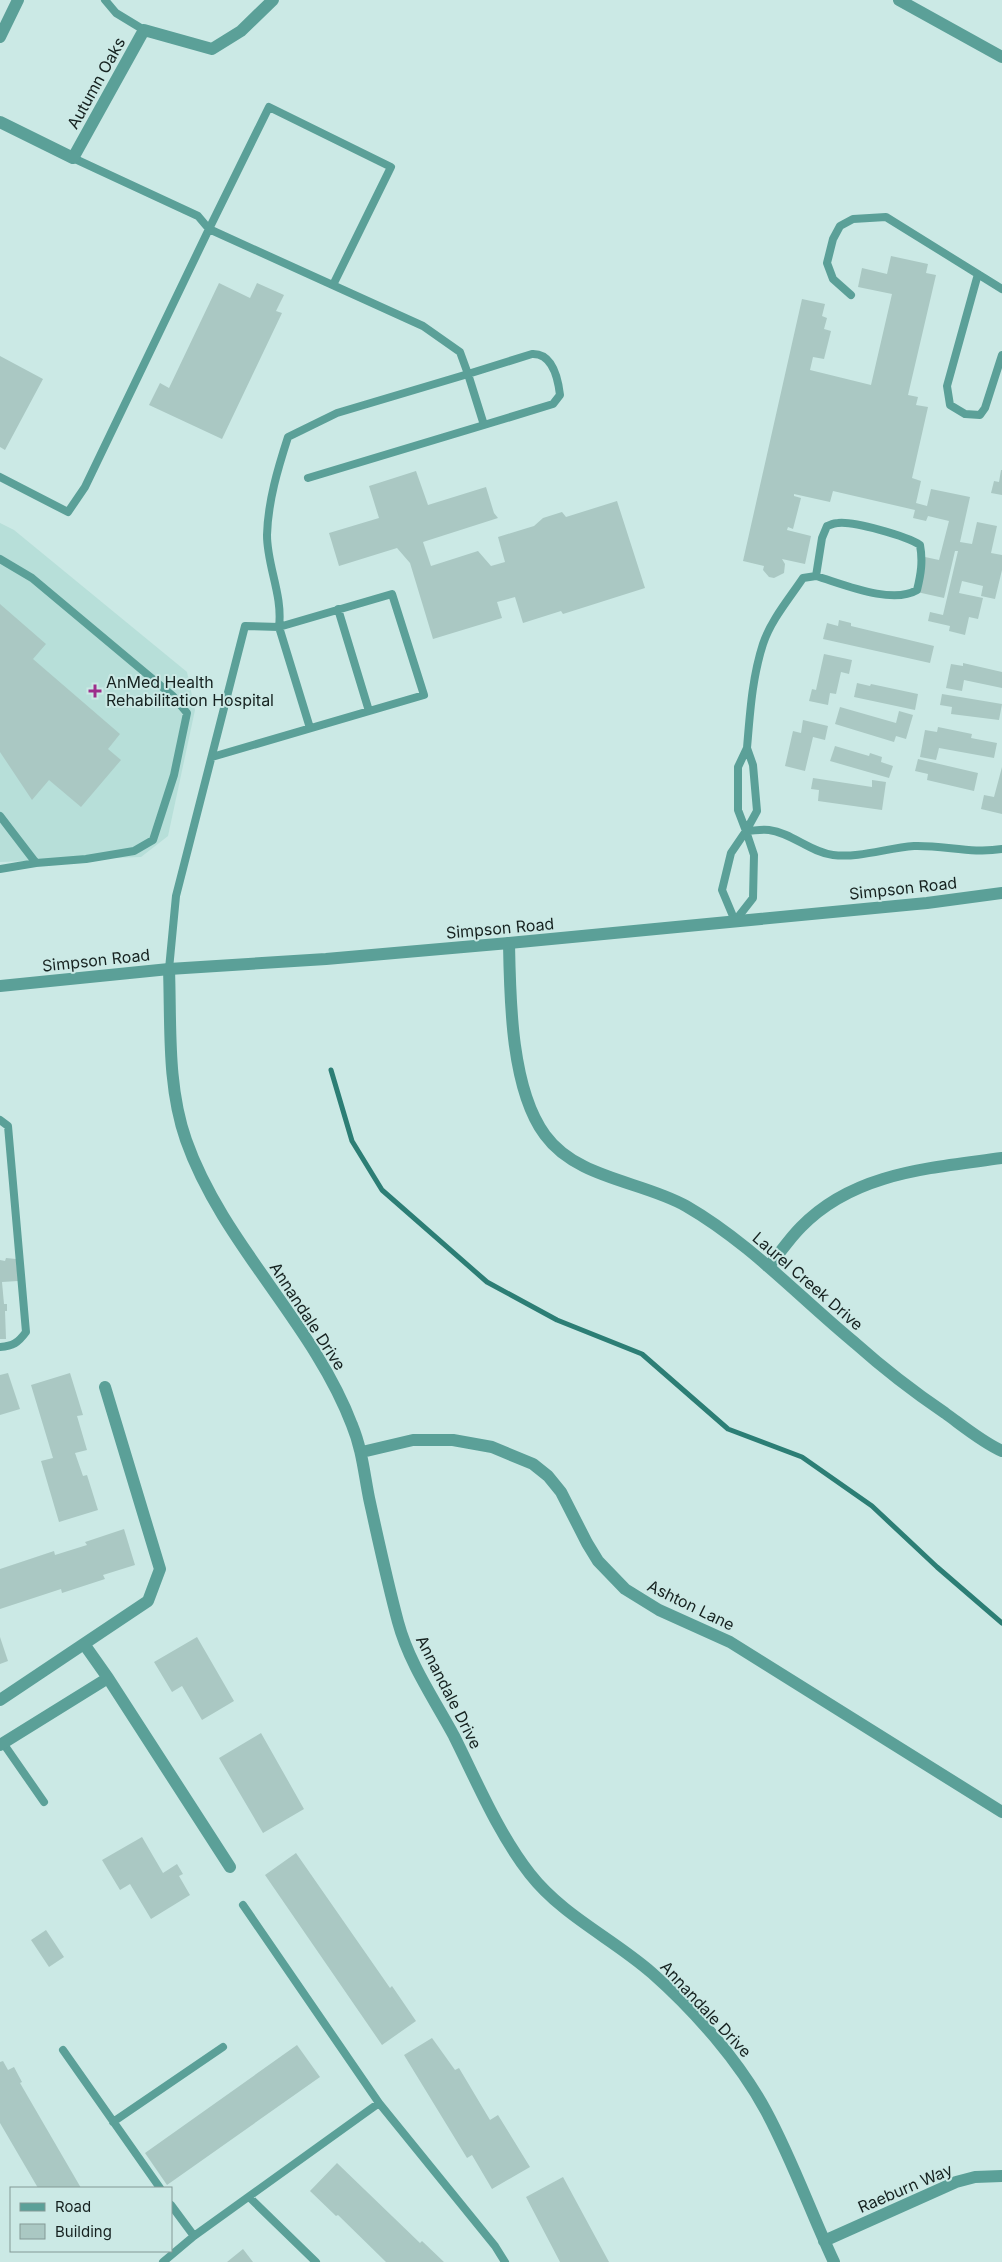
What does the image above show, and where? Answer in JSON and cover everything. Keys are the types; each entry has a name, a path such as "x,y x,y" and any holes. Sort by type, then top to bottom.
{"street":[{"path":"0,37 18,0"},
{"name":"Autumn Oaks","path":"73,158 144,30 212,49 241,31 273,0"},
{"path":"900,0 1002,56"},
{"path":"0,122 73,158"},
{"name":"Simpson Road","path":"0,986 168,969 326,959 509,943 928,903 1002,894"},
{"name":"Laurel Creek Drive","path":"509,943 515,1040 521,1079 529,1107 547,1137 562,1152 595,1171 632,1183 686,1206 769,1266 854,1343 932,1404 1002,1451"},
{"name":"Annandale Drive","path":"168,969 173,1084 184,1135 191,1154 217,1206 342,1399 362,1452 369,1496 396,1613 410,1656 504,1832 529,1872 553,1900 651,1972 701,2022 740,2069 767,2112 834,2262"},
{"path":"769,1266 800,1227 815,1214 848,1192 866,1184 913,1171 1002,1158"},
{"path":"0,1700 148,1601 160,1569 105,1387"},
{"name":"Ashton Lane","path":"362,1452 413,1440 453,1440 492,1447 533,1464 548,1476 561,1492 598,1561 626,1589 659,1610 730,1642 1002,1812"},
{"path":"84,1644 230,1867"},
{"path":"2,1744 108,1678"},
{"name":"Raeburn Way","path":"824,2240 956,2182 975,2177 1002,2176"}],"lane":[{"path":"105,0 116,13 144,30"},
{"path":"0,477 68,512 85,487 269,107 392,167 333,285"},
{"path":"73,158 198,216 209,229 423,326 460,352 484,425"},
{"path":"852,295 833,279 827,263 833,239 840,226 853,219 886,217 1002,288"},
{"path":"978,274 947,386 950,405 965,414 980,415 985,408 1002,355"},
{"path":"308,478 553,404 560,395 560,389 551,362 538,354 532,354 338,413 288,437 275,479 267,536 281,612 279,627 310,728"},
{"path":"747,748 752,765 757,811 746,831 731,853 722,890 735,921 753,898 754,855 746,831 738,810 738,766 747,748 752,693 763,644 777,616 803,578 816,576 894,596 909,595 917,590 923,559 920,545 911,539 854,524 839,522 826,526 822,538 816,576"},
{"path":"0,559 32,578 173,696 187,713 174,775 153,840 134,851 86,859 36,863 0,869"},
{"path":"168,969 176,896 245,626 279,627 392,594 424,695 212,757"},
{"path":"338,610 369,711"},
{"path":"0,816 36,863"},
{"path":"746,831 769,830 786,835 821,852 834,855 852,855 913,846 987,852 1002,849"},
{"path":"0,1120 8,1126 26,1332 19,1342 10,1346 0,1347"},
{"path":"2,1744 44,1802"},
{"path":"243,1905 379,2103 495,2246 505,2262"},
{"path":"113,2122 223,2047"},
{"path":"63,2050 159,2187"},
{"path":"163,2262 194,2236 379,2103"},
{"path":"249,2197 316,2262"},
{"path":"172,2205 194,2236"}],"shaded area":[{"name":"AnMed Health Rehabilitation Hospital","path":"0,523 14,530 187,672 195,710 168,836 141,857 0,862"}],"building":[{"path":"891,256 928,264 926,273 936,275 908,395 918,397 916,405 928,407 912,478 921,481 916,503 927,506 931,489 970,497 960,542 972,544 977,522 997,526 991,553 1002,555 1002,570 995,599 981,596 983,586 962,581 959,593 983,598 978,619 969,617 965,635 949,631 950,626 928,621 930,612 943,615 958,551 955,551 944,598 917,592 925,557 939,560 949,521 928,516 926,521 913,518 915,510 833,491 830,502 794,494 794,496 801,498 793,529 788,527 787,530 811,536 805,564 782,559 785,564 784,573 774,578 769,577 763,570 764,566 743,561 802,299 825,304 822,316 827,318 824,329 831,331 824,359 813,357 810,370 871,385 892,294 858,287 862,268 887,274"},
{"path":"219,283 250,298 257,283 284,295 276,311 282,313 222,439 149,405 160,383 169,388"},
{"path":"0,356 43,379 5,450 0,447"},
{"path":"1001,470 1002,495 991,493 994,481 999,482"},
{"path":"416,471 428,505 486,487 494,513 498,518 423,542 431,566 478,551 491,566 505,562 498,537 534,526 543,518 562,512 566,517 617,501 645,588 563,614 561,611 523,623 515,597 497,602 502,618 433,639 410,563 397,548 339,566 329,533 379,518 369,486"},
{"path":"0,604 46,644 33,659 120,734 108,749 121,760 81,807 49,780 32,800 0,752"},
{"path":"839,620 851,623 851,626 934,646 930,663 823,639 827,623 838,626"},
{"path":"824,654 852,660 849,674 841,672 836,694 830,693 828,705 809,701 812,689 816,690"},
{"path":"963,663 1002,672 1002,688 964,680 962,691 946,688 951,664 963,666"},
{"path":"857,683 870,686 871,684 918,694 915,710 854,697"},
{"path":"942,694 1002,704 999,720 951,714 952,707 940,705"},
{"path":"840,707 896,723 899,711 913,715 906,739 896,736 894,742 835,724"},
{"path":"803,720 828,726 825,740 813,737 805,771 785,766 793,731 801,733"},
{"path":"938,727 972,734 971,738 997,743 994,758 939,748 936,760 920,757 925,730 937,732"},
{"path":"835,746 869,756 870,753 882,757 881,762 893,766 889,778 830,761"},
{"path":"918,759 978,773 974,791 927,780 928,774 915,771"},
{"path":"1002,767 1002,814 981,809 984,795 994,797"},
{"path":"813,778 872,787 872,780 886,782 882,810 818,801 819,790 811,789"},
{"path":"6,1258 16,1259 18,1281 2,1282 4,1304 7,1304 7,1311 5,1311 6,1339 0,1339 0,1260 5,1261"},
{"path":"8,1373 20,1409 0,1415 0,1375"},
{"path":"70,1373 83,1415 77,1416 87,1450 75,1453 83,1476 87,1475 98,1510 59,1522 41,1461 53,1458 31,1385"},
{"path":"124,1529 135,1565 103,1575 105,1579 62,1593 61,1589 0,1609 0,1569 54,1551 55,1555 87,1545 85,1542"},
{"path":"0,1637 8,1661 0,1664"},
{"path":"197,1637 234,1701 202,1720 182,1686 172,1692 154,1662"},
{"path":"261,1733 304,1809 263,1833 219,1758"},
{"path":"142,1837 163,1873 177,1864 183,1874 179,1876 190,1895 151,1919 130,1884 120,1890 102,1860"},
{"path":"296,1853 390,1988 392,1986 416,2021 382,2045 265,1875"},
{"path":"46,1930 64,1957 49,1967 31,1940"},
{"path":"432,2038 455,2070 459,2068 490,2120 498,2115 530,2167 492,2189 472,2155 467,2158 404,2055"},
{"path":"297,2045 320,2077 167,2185 145,2153"},
{"path":"3,2061 8,2070 14,2067 22,2082 20,2083 80,2187 37,2187 0,2123 0,2062"},
{"path":"337,2163 420,2243 422,2241 444,2262 386,2262 338,2215 336,2216 310,2191"},
{"path":"563,2177 609,2262 560,2262 526,2197"},
{"path":"243,2249 253,2262 227,2262"}],"waterway":[{"path":"331,1070 352,1141 382,1190 487,1282 557,1320 642,1354 728,1429 802,1457 872,1506 937,1567 1002,1623"}],"place":[{"name":"AnMed Health Rehabilitation Hospital","path":"95,691"}]}
